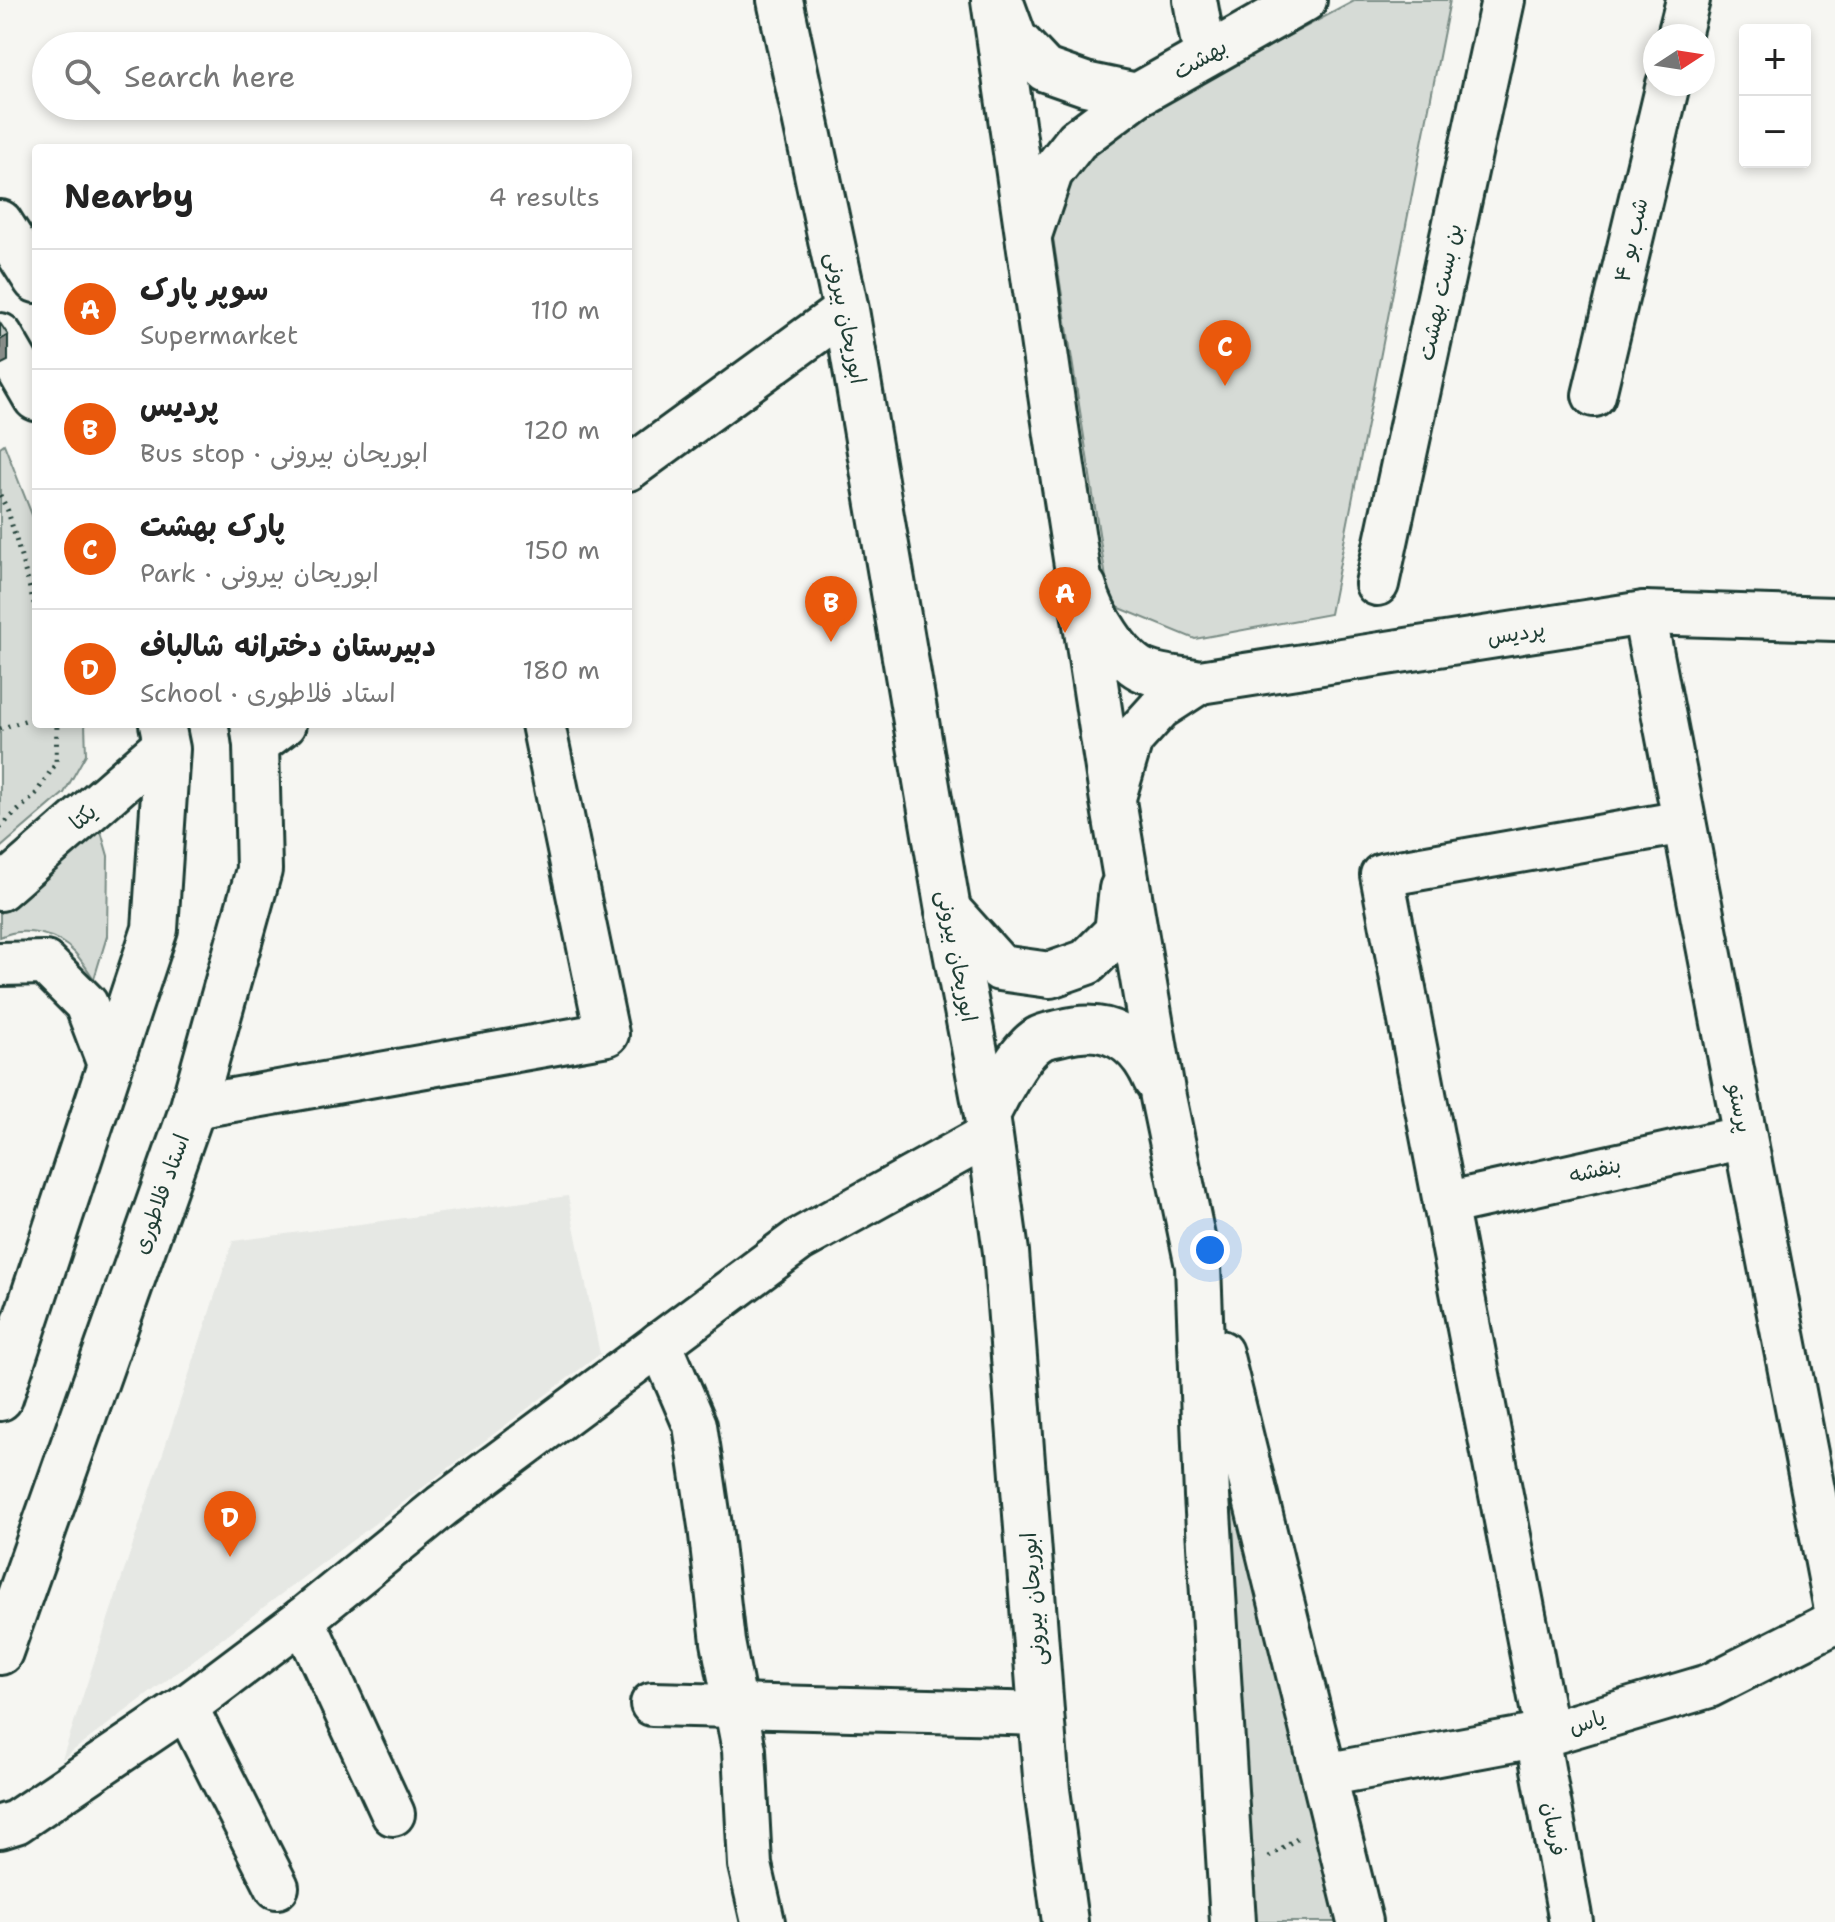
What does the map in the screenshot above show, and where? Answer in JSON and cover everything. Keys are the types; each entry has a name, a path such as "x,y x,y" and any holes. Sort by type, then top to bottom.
{"main road":[{"name":"ابوریحان بیرونی","path":"780,0 846,310 948,910 988,1125 1006,1252 1047,1790 1065,1922"},
{"path":"994,0 1074,550 1163,1097 1198,1266 1360,1922"},
{"path":"0,223 32,274"},
{"path":"0,336 32,391"},
{"name":"استاد فلاطوری","path":"0,1652 193,1107 259,870 264,731"},
{"path":"0,1398 155,929 164,734"},
{"path":"948,910 1000,968 1050,975 1087,962 1117,932 1124,865"},
{"path":"988,1125 1008,1075 1039,1039 1082,1027 1126,1036 1148,1060 1163,1097"},
{"path":"1198,1266 1207,1496 1233,1922"}],"street":[{"path":"1001,0 1015,38 1045,70 1085,84 1137,95"},
{"path":"1195,0 1205,56"},
{"name":"بن بست بهشت","path":"1377,584 1503,0"},
{"path":"1682,24 1688,0"},
{"name":"بهشت","path":"1028,241 1051,173 1077,140 1137,95 1292,3"},
{"name":"شب بو ۴","path":"1594,395 1665,96"},
{"path":"632,466 846,310"},
{"path":"1074,550 1089,601 1114,645 1143,671 1200,682"},
{"name":"پردیس","path":"1200,682 1644,613 1835,619"},
{"name":"پرستو","path":"1644,613 1835,1604"},
{"path":"1113,801 1131,740 1160,708 1200,682"},
{"path":"193,1107 607,1034 544,728"},
{"name":"یکتا","path":"0,889 164,734"},
{"name":"فرسان","path":"1571,1922 1542,1735 1382,875 1684,822"},
{"path":"0,964 45,963 86,1004 110,1067"},
{"path":"0,1827 16,1822 186,1707 303,1619 442,1506 799,1240 988,1125"},
{"name":"بنفشه","path":"1445,1204 1745,1137"},
{"path":"660,1343 695,1425 723,1642 744,1750 750,1865 763,1922"},
{"path":"303,1619 393,1814"},
{"name":"یاس","path":"1324,1775 1542,1735 1709,1686 1835,1622"},
{"path":"652,1704 1042,1714"},
{"path":"186,1707 277,1887"}],"path":[{"path":"0,495 8,511 32,596"},
{"path":"0,729 32,718"},
{"path":"0,827 35,795 56,763 57,728"},
{"path":"1263,1862 1302,1834"}],"shaded area":[{"path":"1356,0 1450,0 1330,614 1195,639 1110,604 1042,167"},
{"path":"4,444 32,515 32,728 85,728 86,754 64,793 0,848 0,447"},
{"path":"100,828 108,856 107,936 94,979 68,946 49,936 19,932 0,937 0,912"},
{"path":"568,1196 600,1354 62,1759 233,1241"},
{"path":"1226,1447 1338,1922 1254,1922"}],"building":[{"path":"0,323 8,335 0,340"}],"place":[{"name":"پارک بهشت","path":"1225,386"},
{"name":"سوپر پارک","path":"1065,633"},
{"name":"پردیس","path":"831,642"},
{"name":"دبیرستان دخترانه شالباف","path":"230,1557"}]}
